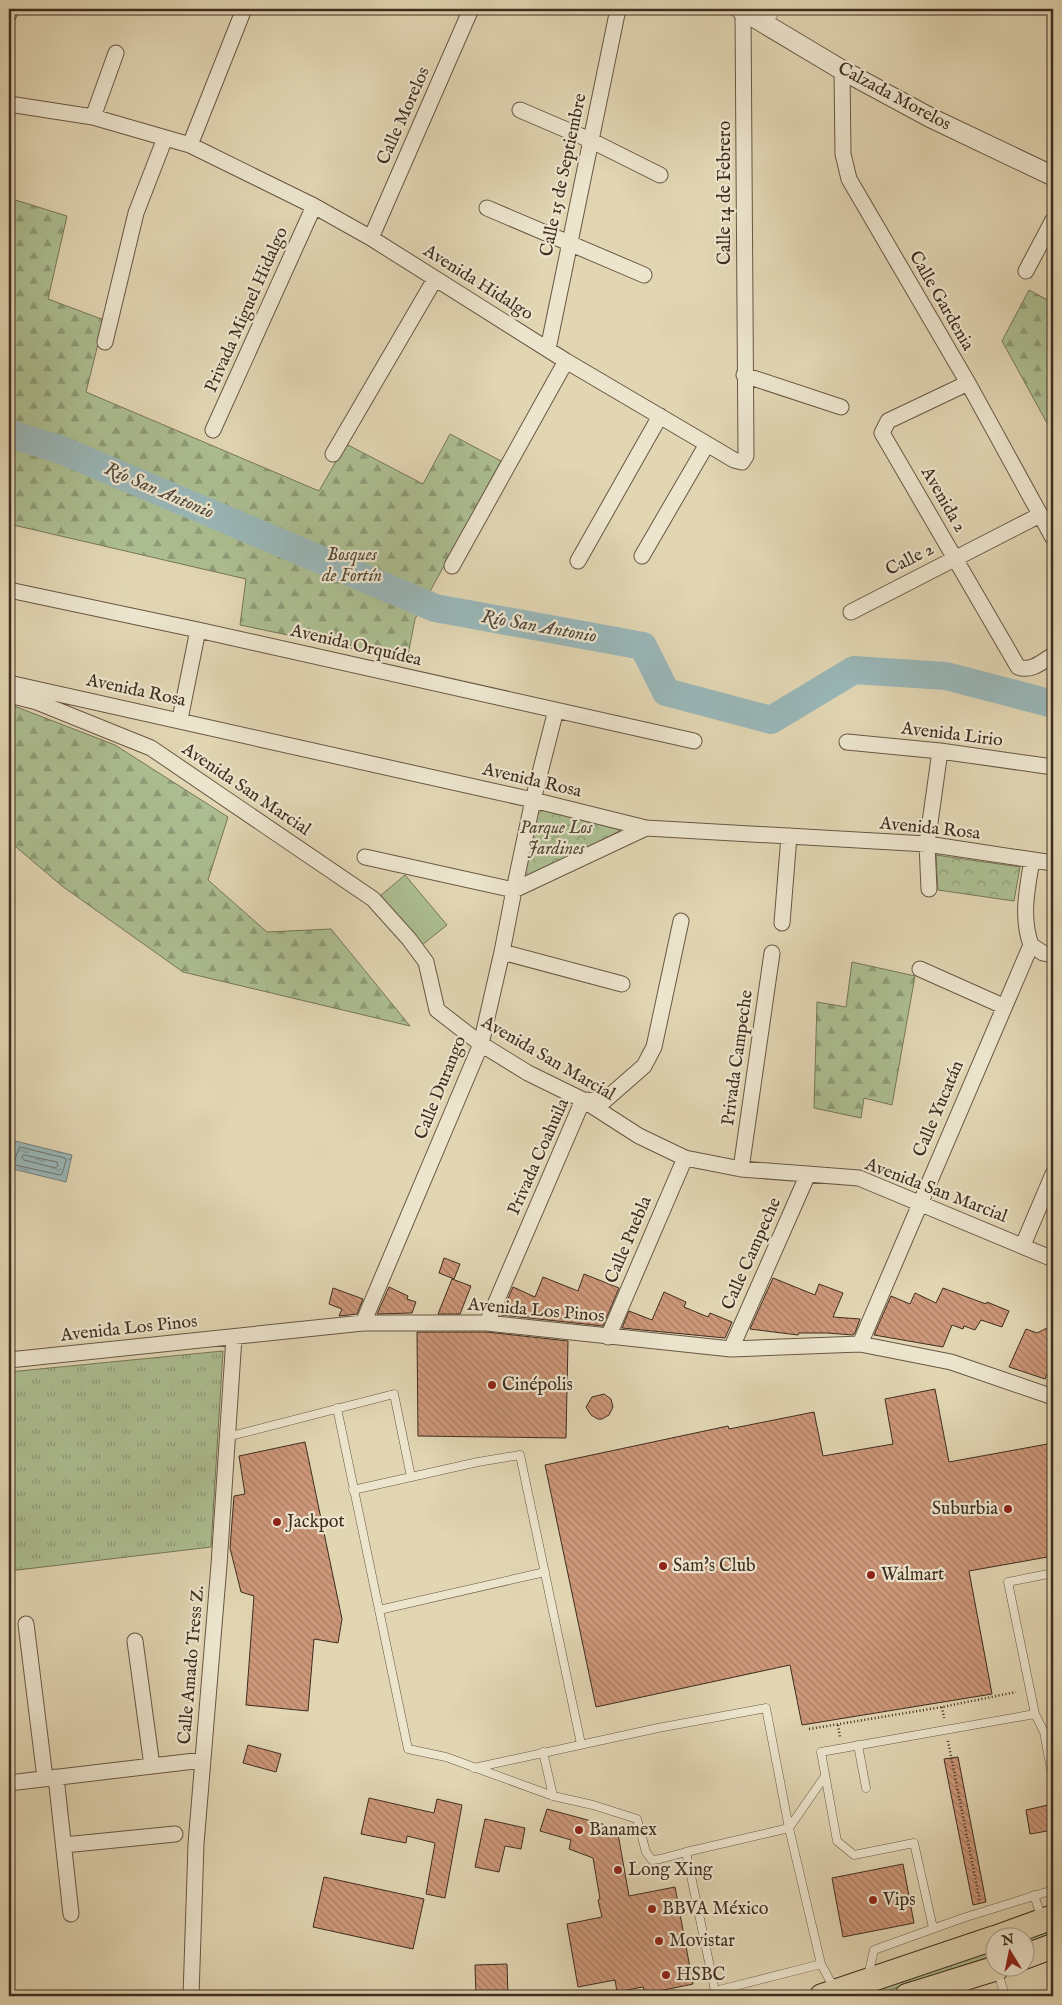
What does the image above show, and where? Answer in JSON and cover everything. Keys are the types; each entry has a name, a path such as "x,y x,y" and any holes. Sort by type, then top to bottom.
{"main road":[{"path":"1023,1928 1048,1919"},
{"path":"829,1994 984,1942"},
{"path":"1034,1953 1053,1946"},
{"path":"907,1996 984,1972"}],"street":[{"path":"9,14 10,9"},
{"path":"190,145 244,9"},
{"name":"Calle Morelos","path":"371,238 471,9"},
{"name":"Calle 15 de Septiembre","path":"548,349 618,9"},
{"name":"Calzada Morelos","path":"741,10 842,70 931,118 1053,176"},
{"name":"Calle 14 de Febrero","path":"741,10 746,456 742,462"},
{"path":"93,117 116,53"},
{"name":"Calle Gardenia","path":"842,70 843,154 849,179 968,383 1053,538"},
{"name":"Avenida Hidalgo","path":"9,104 93,117 190,145 314,206 371,238 566,360 734,460 742,462"},
{"path":"520,110 590,140 660,175"},
{"path":"105,342 136,213 165,138"},
{"name":"Privada Miguel Hidalgo","path":"213,430 314,206"},
{"path":"488,208 644,275"},
{"path":"1026,271 1053,220"},
{"path":"333,454 435,279"},
{"path":"452,566 566,360"},
{"path":"744,375 841,407"},
{"name":"Avenida 2","path":"968,383 888,422 882,433 1018,667 1025,670 1031,668 1053,655"},
{"path":"578,561 660,416"},
{"path":"642,556 707,444"},
{"name":"Calle 2","path":"851,612 1040,515"},
{"name":"Avenida Orquídea","path":"9,590 198,630 694,741"},
{"path":"180,720 198,630"},
{"name":"Avenida Rosa","path":"9,683 533,800 646,828 927,844 1053,863"},
{"name":"Avenida San Marcial","path":"9,695 37,702 152,748 373,899 409,939 426,962 437,1010 481,1044 528,1073 583,1100 639,1136 685,1158 741,1169 859,1178 1053,1259"},
{"name":"Calle Durango","path":"363,1323 481,1044 533,800 556,710"},
{"name":"Avenida Lirio","path":"846,742 940,751 1053,767"},
{"path":"930,889 927,844 940,751"},
{"path":"365,857 514,890 646,828"},
{"path":"782,923 788,836"},
{"path":"1032,860 1024,904 1028,937 1031,945 1043,953 1053,955"},
{"name":"Privada Coahuila","path":"487,1323 583,1100 604,1101 644,1066 654,1046 681,921"},
{"name":"Calle Yucatán","path":"860,1344 1003,1006 1031,945"},
{"path":"502,952 622,984"},
{"name":"Privada Campeche","path":"741,1169 772,953"},
{"path":"920,969 1003,1006"},
{"name":"Calle Puebla","path":"608,1337 685,1158"},
{"name":"Calle Campeche","path":"731,1349 808,1174"},
{"path":"1022,1245 1053,1174"},
{"name":"Avenida Los Pinos","path":"9,1359 363,1323 487,1323 731,1349 860,1344 950,1362 1053,1396"},
{"name":"Calle Amado Tress Z.","path":"191,1996 196,1844 220,1565 234,1337"},
{"path":"26,1624 64,1845 72,1914"},
{"path":"135,1642 152,1766"},
{"path":"9,1783 203,1760"},
{"path":"64,1845 175,1834"}],"lane":[{"path":"765,26 778,9"},
{"path":"228,1437 394,1394 411,1477"},
{"path":"337,1408 408,1749 446,1757 553,1796 637,1818 646,1852 652,1860 789,1828 825,1776"},
{"path":"353,1490 478,1462 520,1455 581,1744"},
{"path":"379,1610 545,1572"},
{"path":"1053,1573 1008,1582 1035,1714 1044,1732 1053,1780"},
{"path":"474,1768 581,1744 766,1708 789,1828 829,1994"},
{"path":"933,1928 914,1843 854,1855 837,1841 821,1752 1035,1714"},
{"path":"1044,1732 1053,1730"},
{"path":"858,1745 866,1788"},
{"path":"543,1752 553,1796"},
{"path":"686,1852 713,1994 821,1964"},
{"path":"867,1981 874,1950 933,1928 1053,1890"},
{"path":"1034,1895 1048,1919"},
{"path":"1000,1978 1005,1996"}],"path":[{"path":"809,1729 942,1707 1016,1692"},
{"path":"942,1707 982,1912"}],"green space":[{"name":"Bosques de Fortín","path":"9,198 67,216 48,299 104,320 86,392 319,491 346,444 423,484 450,434 501,461 415,619 407,660 240,625 246,579 9,524"},
{"path":"1029,290 1053,303 1053,434 1002,341"},
{"path":"9,704 115,745 228,817 208,880 267,932 331,929 410,1026 183,972 62,886 9,841"},
{"name":"Parque Los Jardines","path":"543,810 621,830 533,878 525,871 537,815"},
{"path":"936,855 1020,867 1014,901 938,890"},
{"path":"405,875 447,925 422,945 380,896"},
{"path":"852,962 915,976 892,1105 864,1098 861,1118 814,1108 817,1002 846,1007"},
{"path":"223,1351 211,1547 9,1571 9,1372"},
{"path":"1053,1928 1053,1934 1034,1941 1034,1935"},
{"path":"984,1951 984,1958 872,1996 851,1996"}],"water":[{"path":"15,1141 72,1155 66,1182 9,1168"}],"building":[{"path":"444,1258 460,1264 454,1279 439,1273"},
{"path":"584,1274 619,1288 603,1326 501,1315 513,1287 535,1297 543,1277 578,1291"},
{"path":"773,1278 815,1295 819,1284 843,1293 833,1317 860,1319 855,1333 853,1335 799,1333 798,1335 750,1329"},
{"path":"452,1279 471,1286 460,1314 438,1314"},
{"path":"389,1287 408,1296 407,1299 416,1302 412,1313 377,1314"},
{"path":"333,1288 363,1299 357,1314 339,1316 342,1309 329,1304"},
{"path":"943,1288 1009,1311 1002,1327 981,1320 975,1330 964,1326 963,1329 952,1325 943,1347 874,1335 891,1296 910,1304 915,1293 936,1303"},
{"path":"664,1292 686,1302 684,1307 708,1317 710,1313 732,1322 725,1338 622,1328 629,1311 652,1320"},
{"path":"1053,1325 1053,1360 1045,1379 1009,1367 1026,1329 1037,1333"},
{"name":"Cinépolis","path":"417,1332 486,1332 568,1341 566,1438 418,1436"},
{"path":"935,1389 949,1462 1053,1443 1053,1556 969,1571 992,1694 802,1725 790,1665 596,1707 545,1465 728,1426 729,1429 814,1412 823,1456 893,1444 885,1399"},
{"path":"604,1394 611,1399 613,1407 609,1415 598,1419 591,1415 586,1407 592,1397"},
{"path":"305,1442 342,1619 338,1643 314,1639 308,1711 246,1705 254,1596 241,1592 230,1548 234,1496 245,1494 239,1456"},
{"path":"248,1745 281,1754 276,1772 243,1763"},
{"path":"958,1757 986,1902 973,1905 944,1759"},
{"path":"369,1798 434,1813 437,1799 462,1805 445,1898 426,1894 435,1843 407,1836 406,1843 361,1834"},
{"path":"1048,1805 1053,1830 1030,1834 1026,1810"},
{"path":"547,1809 617,1828 629,1896 675,1887 693,1984 645,1994 643,1987 617,1992 615,1980 578,1987 567,1924 602,1917 593,1858 569,1849 571,1840 540,1831"},
{"path":"485,1819 525,1828 521,1849 505,1846 499,1872 475,1867"},
{"name":"Vips","path":"903,1864 914,1923 843,1937 832,1878"},
{"path":"324,1877 424,1899 413,1949 313,1927"},
{"path":"507,1964 508,1996 476,1996 475,1965"}],"waterway":[{"name":"Río San Antonio","path":"9,434 59,449 435,608 643,646 666,692 771,720 854,670 946,676 1053,704"}],"place":[{"name":"Cinépolis","path":"492,1385"},
{"name":"Suburbia","path":"1008,1509"},
{"name":"Jackpot","path":"277,1522"},
{"name":"Sam's Club","path":"663,1566"},
{"name":"Walmart","path":"871,1575"},
{"name":"Banamex","path":"579,1830"},
{"name":"Long Xing","path":"618,1870"},
{"name":"Vips","path":"873,1900"},
{"name":"BBVA México","path":"652,1909"},
{"name":"Movistar","path":"659,1941"},
{"name":"HSBC","path":"666,1975"}]}
